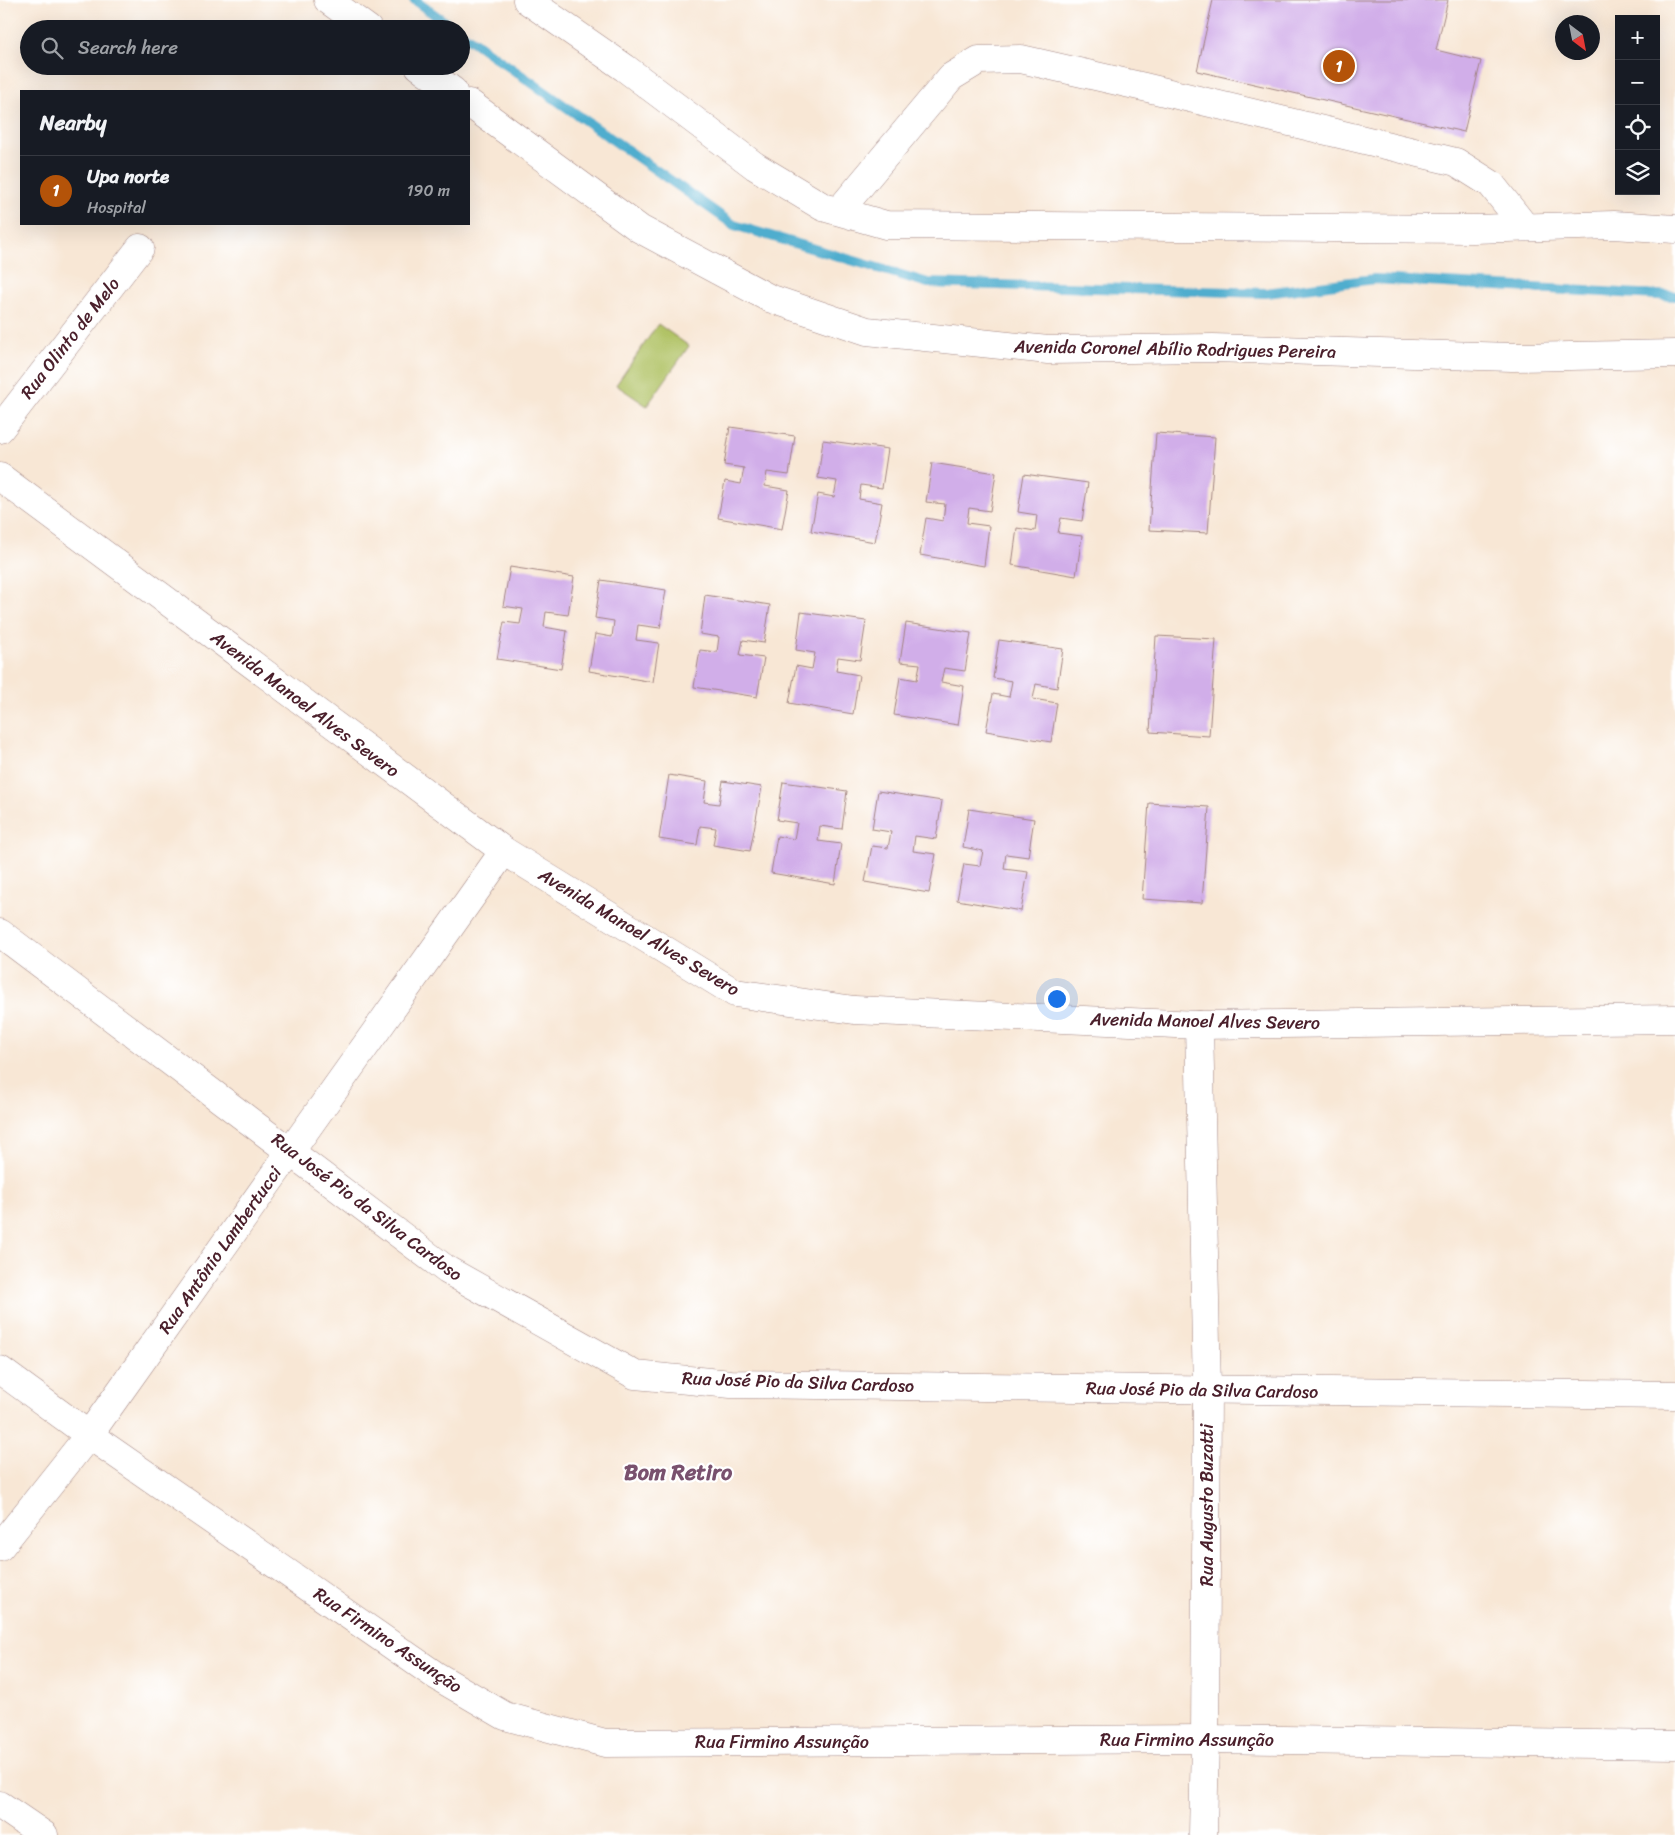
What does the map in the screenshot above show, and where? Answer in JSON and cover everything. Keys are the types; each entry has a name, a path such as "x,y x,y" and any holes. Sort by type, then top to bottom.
{"street":[{"path":"328,0 356,20"},
{"path":"527,0 625,68 756,166 823,206 886,225 1370,228 1614,225 1675,229"},
{"path":"839,211 952,76 979,60 1021,59 1456,162 1491,184 1526,227"},
{"path":"431,75 452,90"},
{"name":"Avenida Coronel Abílio Rodrigues Pereira","path":"470,104 640,229 770,298 867,331 1048,350 1212,348 1512,357 1675,354"},
{"name":"Rua Olinto de Melo","path":"0,429 140,248"},
{"name":"Avenida Manoel Alves Severo","path":"0,477 504,851 735,993 854,1010 1199,1025 1675,1019"},
{"name":"Rua Antônio Lambertucci","path":"0,1547 89,1435 504,851"},
{"name":"Rua José Pio da Silva Cardoso","path":"0,933 447,1270 635,1375 731,1384 1675,1395"},
{"name":"Rua Augusto Buzatti","path":"1199,1025 1207,1390 1203,1835"},
{"name":"Rua Firmino Assunção","path":"0,1370 89,1435 435,1675 505,1716 606,1743 1205,1739 1675,1745"},
{"path":"0,1805 44,1835"}],"green space":[{"path":"658,324 689,346 647,406 616,385"}],"building":[{"path":"1213,0 1448,0 1436,50 1481,61 1464,132 1197,71"},
{"path":"730,427 795,436 789,475 767,472 765,486 789,490 782,529 718,518 725,481 741,484 744,468 724,465"},
{"path":"1156,433 1215,437 1208,533 1149,530"},
{"path":"823,440 888,449 882,488 861,485 859,499 882,503 875,542 811,531 818,494 834,497 837,481 818,478"},
{"path":"932,463 996,473 990,511 969,508 967,523 989,526 984,566 920,555 926,518 943,521 945,504 926,502"},
{"path":"1024,474 1088,483 1082,521 1061,518 1058,533 1082,536 1076,576 1012,565 1017,528 1035,531 1037,515 1018,512"},
{"path":"510,567 574,577 568,615 546,612 544,627 567,631 561,669 497,659 504,622 520,624 523,609 503,606"},
{"path":"601,580 666,590 660,628 638,625 636,640 659,643 653,682 589,671 595,634 612,637 614,621 595,618"},
{"path":"705,595 770,605 764,643 743,640 740,655 764,658 757,697 694,687 700,650 717,652 719,637 700,634"},
{"path":"801,612 866,621 860,660 838,657 836,671 859,675 853,714 789,703 796,666 812,669 815,653 796,650"},
{"path":"906,623 971,633 965,671 944,668 941,682 964,686 958,725 894,715 900,677 917,680 920,664 900,662"},
{"path":"1156,636 1216,639 1209,736 1150,732"},
{"path":"999,640 1063,649 1057,688 1036,684 1033,699 1057,703 1051,742 986,731 993,694 1009,697 1012,681 993,678"},
{"path":"669,775 707,781 704,802 719,804 723,781 762,787 750,851 713,845 716,828 700,826 697,845 659,839"},
{"path":"783,782 847,791 842,829 820,826 818,841 841,844 835,884 771,873 777,836 794,839 797,823 777,820"},
{"path":"878,791 942,801 936,839 915,836 913,851 936,854 929,893 865,882 872,846 888,848 891,832 872,829"},
{"path":"1149,803 1209,807 1202,903 1142,899"},
{"path":"969,809 1034,819 1028,857 1006,854 1004,869 1028,872 1021,911 957,900 964,864 980,866 983,851 963,847"}],"waterway":[{"path":"414,0 442,20"},
{"path":"470,39 734,225 928,283 1266,293 1374,279 1675,296"}],"place":[{"name":"Upa norte","path":"1339,66"}],"district":[{"name":"Bom Retiro","path":"678,1472"}]}
